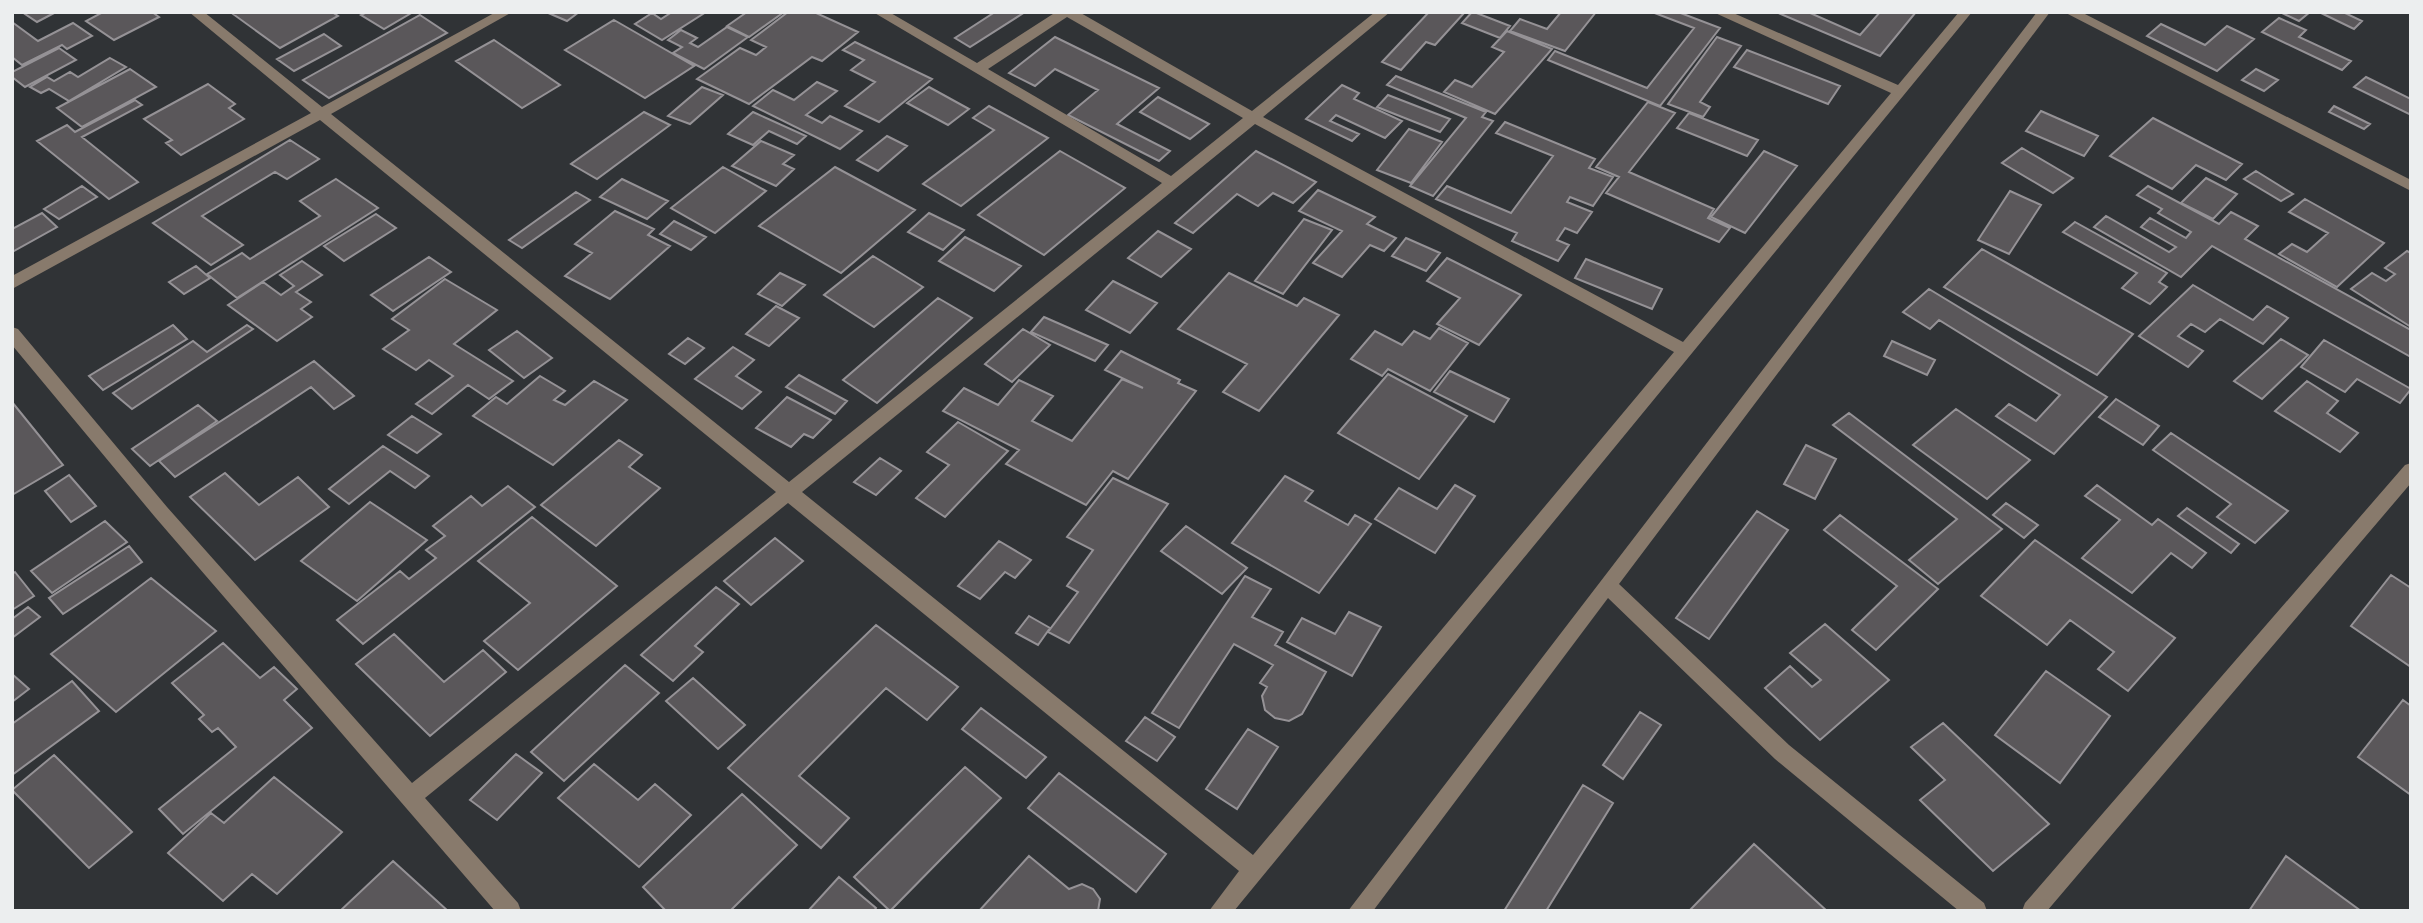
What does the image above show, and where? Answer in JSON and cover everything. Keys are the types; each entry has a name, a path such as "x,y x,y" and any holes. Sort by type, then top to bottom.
{"street":[{"path":"195,12 787,494 963,632 1255,870"},
{"path":"12,283 322,116 506,12"},
{"path":"879,12 980,68 1171,182"},
{"path":"980,68 1067,12 1251,116 1684,350"},
{"path":"411,797 1251,116 1384,12"},
{"path":"1719,12 1898,90"},
{"path":"1220,911 1898,90 1966,12"},
{"path":"1359,911 2044,12"},
{"path":"2070,12 2411,186"},
{"path":"12,333 161,512 510,911"},
{"path":"2033,911 2411,470"},
{"path":"1607,585 1782,752 1976,911"}],"building":[{"path":"22,12 56,12 37,22"},
{"path":"103,12 152,12 159,17 114,40 86,21"},
{"path":"332,12 338,16 280,48 233,14"},
{"path":"367,12 413,12 384,29 361,15"},
{"path":"546,12 579,12 567,21"},
{"path":"672,12 706,12 662,40 635,24 652,13 661,19"},
{"path":"747,12 784,12 749,37 727,26"},
{"path":"788,12 814,12 858,32 822,61 812,57 749,104 697,79 740,48 756,55 766,47 751,40"},
{"path":"995,12 1025,12 970,47 955,38"},
{"path":"1429,12 1465,12 1435,45 1426,42 1401,70 1382,62"},
{"path":"1472,12 1510,26 1500,38 1462,23"},
{"path":"1561,12 1596,12 1565,51 1510,31 1520,19 1547,29"},
{"path":"1652,12 1678,12 1720,28 1660,106 1548,60 1555,51 1647,88 1694,28"},
{"path":"1776,12 1808,12 1860,35 1880,12 1916,12 1880,56"},
{"path":"2280,12 2310,12 2299,21"},
{"path":"2319,12 2343,12 2362,21 2354,29"},
{"path":"420,15 447,33 329,98 303,80"},
{"path":"2279,18 2306,30 2299,37 2351,61 2342,70 2262,32"},
{"path":"614,20 694,66 645,98 565,50"},
{"path":"12,22 38,41 73,23 92,36 67,49 62,45 22,65 12,57"},
{"path":"2161,24 2205,45 2227,26 2254,39 2217,71 2147,36"},
{"path":"727,27 748,37 704,69 673,53 682,47 668,40 681,30 697,38 690,43 698,47"},
{"path":"1507,31 1552,49 1495,114 1444,92 1455,80 1472,87 1504,52 1492,47"},
{"path":"324,34 341,46 294,71 277,59"},
{"path":"1055,37 1159,88 1117,124 1170,151 1159,161 1068,115 1098,90 1055,69 1035,86 1009,73"},
{"path":"1717,37 1741,46 1700,102 1710,107 1703,117 1668,104"},
{"path":"494,40 560,85 522,108 456,61"},
{"path":"855,42 932,79 879,122 845,106 875,82 851,70 864,60 843,50"},
{"path":"59,48 76,60 25,87 12,77 12,72"},
{"path":"1747,50 1840,86 1828,104 1734,67"},
{"path":"110,58 126,67 69,101 49,89 41,93 30,87 47,77 54,81 70,72 78,77"},
{"path":"130,69 156,87 82,127 57,108"},
{"path":"2256,69 2278,80 2264,91 2242,80"},
{"path":"1396,76 1486,112 1482,117 1493,121 1433,196 1410,186 1466,118 1387,85"},
{"path":"2366,77 2411,99 2411,115 2354,87"},
{"path":"817,82 837,91 806,115 822,123 830,116 862,131 840,149 753,106 773,90 794,100"},
{"path":"208,84 235,104 229,108 244,119 181,155 166,143 172,140 144,119"},
{"path":"1342,85 1359,93 1354,99 1402,121 1385,138 1336,115 1330,121 1359,134 1352,141 1306,119"},
{"path":"702,87 723,95 690,124 668,116"},
{"path":"929,87 969,109 948,125 907,103"},
{"path":"1388,95 1450,119 1440,132 1377,107"},
{"path":"1158,97 1209,124 1190,139 1140,112"},
{"path":"135,100 142,105 82,137 138,182 109,199 37,141 67,125 75,132"},
{"path":"1648,102 1675,113 1629,172 1714,209 1708,218 1730,228 1719,242 1606,193 1619,177 1596,167"},
{"path":"989,106 1048,138 961,206 923,184 994,130 973,118"},
{"path":"2334,106 2370,124 2364,129 2329,112"},
{"path":"2041,111 2098,136 2084,156 2026,131"},
{"path":"644,112 670,125 597,179 571,164"},
{"path":"753,112 806,136 797,144 769,131 753,145 728,134"},
{"path":"1689,113 1758,140 1747,156 1677,128"},
{"path":"2153,118 2242,164 2226,180 2196,165 2172,189 2110,156"},
{"path":"1505,122 1595,159 1589,168 1613,177 1593,206 1570,197 1567,202 1592,212 1577,233 1565,228 1557,240 1569,245 1558,261 1512,241 1517,233 1436,199 1447,186 1511,213 1553,156 1496,133"},
{"path":"1409,129 1442,142 1411,183 1377,170"},
{"path":"887,136 907,146 878,171 857,160"},
{"path":"290,140 319,159 287,179 275,172 202,216 243,245 211,265 153,223"},
{"path":"761,141 794,155 783,164 794,169 776,186 732,166"},
{"path":"2022,148 2073,178 2053,193 2002,163"},
{"path":"1060,151 1125,188 1044,255 978,215"},
{"path":"1256,151 1316,182 1293,203 1273,193 1258,206 1237,194 1193,233 1175,223"},
{"path":"1764,151 1797,166 1745,233 1711,217"},
{"path":"723,167 766,191 715,233 671,208"},
{"path":"835,167 915,210 841,273 759,226"},
{"path":"2256,171 2293,194 2281,201 2244,179"},
{"path":"2206,178 2237,194 2213,219 2181,203"},
{"path":"336,179 378,208 237,298 207,274 242,253 250,259 320,216 300,201"},
{"path":"622,179 668,201 647,219 600,197"},
{"path":"82,186 97,197 59,219 44,209"},
{"path":"2148,186 2219,224 2231,212 2258,226 2245,239 2411,330 2411,357 2212,246 2181,277 2094,227 2106,216 2169,252 2176,247 2141,227 2150,218 2186,238 2191,232 2158,213 2162,209 2137,195"},
{"path":"1318,190 1375,217 1367,224 1396,238 1384,251 1370,245 1342,277 1313,263 1342,231 1299,211"},
{"path":"2010,191 2041,205 2009,254 1978,240"},
{"path":"576,192 590,200 522,248 509,240"},
{"path":"2305,199 2384,243 2337,287 2279,254 2292,244 2307,252 2328,233 2289,212"},
{"path":"615,211 654,229 648,235 670,246 610,299 565,276 592,253 575,244"},
{"path":"42,213 57,227 12,252 12,229"},
{"path":"929,213 964,230 943,250 908,232"},
{"path":"376,214 396,228 344,261 324,246"},
{"path":"1304,219 1332,230 1283,294 1255,281"},
{"path":"674,221 706,237 691,250 660,234"},
{"path":"2075,222 2167,273 2159,282 2167,287 2150,304 2122,288 2137,273 2063,232"},
{"path":"1158,231 1191,249 1161,277 1128,258"},
{"path":"965,237 1021,266 994,291 939,261"},
{"path":"1406,238 1440,253 1426,271 1392,256"},
{"path":"1982,249 2133,334 2097,375 1944,287"},
{"path":"2407,251 2411,253 2411,327 2351,289 2372,273 2386,281 2395,274 2385,268"},
{"path":"873,256 923,287 874,327 824,295"},
{"path":"429,257 451,272 393,311 371,295"},
{"path":"1447,258 1521,295 1479,345 1437,324 1460,298 1427,281"},
{"path":"1586,259 1662,289 1652,309 1575,278"},
{"path":"302,261 322,275 296,292 311,302 301,309 312,317 277,341 228,305 263,282 281,295 294,286 280,275"},
{"path":"196,266 210,278 184,294 169,282"},
{"path":"780,273 805,285 782,306 758,294"},
{"path":"1229,273 1297,306 1304,298 1339,315 1259,411 1223,392 1247,364 1178,329"},
{"path":"445,279 497,310 454,344 513,381 489,399 468,385 432,414 416,404 453,376 429,360 416,370 383,349 409,330 392,319"},
{"path":"1113,281 1157,303 1130,333 1086,310"},
{"path":"2193,285 2253,320 2267,306 2288,318 2263,344 2220,319 2205,332 2191,324 2178,336 2203,351 2188,367 2139,336"},
{"path":"1929,289 2107,397 2054,454 1996,416 2009,404 2036,421 2060,395 1939,320 1930,329 1903,312"},
{"path":"938,298 972,318 877,403 843,380"},
{"path":"776,306 799,318 769,346 746,334"},
{"path":"1044,317 1108,345 1095,361 1031,332"},
{"path":"173,325 187,339 103,390 89,376"},
{"path":"247,325 253,329 132,409 113,393 193,341 207,352"},
{"path":"1439,328 1468,343 1430,391 1388,369 1382,376 1351,359 1375,331 1402,345 1414,331 1430,339"},
{"path":"1023,329 1050,345 1012,382 985,364"},
{"path":"517,331 552,358 524,378 489,350"},
{"path":"688,338 704,348 685,364 669,354"},
{"path":"2281,339 2308,355 2262,399 2234,381"},
{"path":"2324,340 2411,389 2400,403 2357,379 2345,392 2301,367"},
{"path":"1892,341 1935,360 1927,375 1884,356"},
{"path":"733,347 754,360 736,376 761,392 742,409 695,379"},
{"path":"1121,351 1180,380 1178,383 1196,391 1128,479 1113,471 1086,505 1006,464 1019,450 943,411 964,388 998,405 1019,380 1053,396 1032,421 1072,441 1122,379 1143,388 1105,370"},
{"path":"314,361 354,396 334,409 311,387 175,477 159,461"},
{"path":"1450,371 1509,399 1494,422 1434,392"},
{"path":"1388,374 1467,416 1419,479 1338,433"},
{"path":"799,375 847,401 835,414 786,387"},
{"path":"540,376 565,391 554,400 565,405 594,381 627,400 553,465 473,416 496,397 507,404"},
{"path":"2307,381 2338,401 2327,413 2358,433 2340,452 2275,411"},
{"path":"787,397 831,420 813,438 804,434 791,447 756,428"},
{"path":"2116,399 2159,426 2143,445 2099,417"},
{"path":"12,402 63,465 12,495"},
{"path":"198,405 217,421 150,466 132,449"},
{"path":"1956,409 2030,460 1987,499 1913,445"},
{"path":"1849,413 2002,529 1938,584 1909,560 1957,519 1833,425"},
{"path":"412,416 441,434 417,453 388,435"},
{"path":"958,422 1008,451 945,517 916,498 949,465 927,452"},
{"path":"2171,433 2288,511 2255,543 2217,517 2231,504 2153,450"},
{"path":"619,440 642,455 629,467 660,488 596,546 541,505"},
{"path":"1806,445 1836,459 1815,499 1784,484"},
{"path":"383,446 429,476 415,488 390,471 349,504 329,489"},
{"path":"880,458 901,471 876,495 854,482"},
{"path":"225,473 259,505 298,477 329,507 255,560 190,497"},
{"path":"69,475 96,506 71,522 45,491"},
{"path":"1285,476 1313,491 1305,501 1348,525 1355,515 1371,524 1319,593 1232,543"},
{"path":"1113,478 1168,504 1069,643 1048,632 1078,592 1067,586 1093,550 1067,537"},
{"path":"1455,485 1475,496 1435,553 1375,519 1399,488 1437,509"},
{"path":"2097,485 2152,525 2158,519 2206,553 2192,568 2171,553 2132,593 2082,558 2120,520 2085,496"},
{"path":"508,486 535,507 363,644 337,620 400,571 409,579 436,558 426,550 445,536 433,526 471,496 482,506"},
{"path":"370,502 427,540 357,601 301,561"},
{"path":"2006,503 2038,525 2024,538 1993,515"},
{"path":"2187,508 2239,544 2231,553 2178,516"},
{"path":"1757,511 1788,530 1709,639 1676,618"},
{"path":"1840,515 1938,589 1876,650 1852,630 1897,586 1824,530"},
{"path":"532,517 617,586 518,670 484,641 530,603 478,561"},
{"path":"105,521 127,542 52,593 31,571"},
{"path":"1186,526 1247,568 1222,594 1161,551"},
{"path":"775,538 803,561 751,605 724,581"},
{"path":"2035,540 2175,638 2128,691 2098,669 2114,652 2070,620 2047,645 1981,596"},
{"path":"999,541 1031,560 1015,578 1005,572 980,599 958,586"},
{"path":"129,546 142,562 63,614 49,598"},
{"path":"15,572 34,596 12,610 12,574"},
{"path":"2391,575 2411,588 2411,667 2351,626"},
{"path":"1245,576 1271,589 1252,617 1283,632 1275,645 1326,672 1302,714 1289,721 1275,718 1265,710 1262,696 1267,687 1260,683 1273,665 1234,644 1179,728 1152,713"},
{"path":"151,578 216,631 116,712 51,654"},
{"path":"716,587 739,604 695,646 703,652 673,681 641,655"},
{"path":"28,607 40,617 12,638 12,619"},
{"path":"1349,612 1381,627 1352,676 1287,642 1302,618 1335,634"},
{"path":"1029,616 1050,628 1038,645 1016,633"},
{"path":"1825,624 1889,680 1820,740 1765,688 1790,666 1812,687 1821,680 1790,653"},
{"path":"876,625 958,687 927,720 886,688 799,776 849,818 821,848 728,768"},
{"path":"394,634 444,682 483,650 506,672 430,736 356,664"},
{"path":"223,643 260,678 274,667 297,689 284,700 312,728 183,834 159,809 236,747 218,728 212,732 199,719 204,715 172,683"},
{"path":"625,665 659,693 564,781 531,752"},
{"path":"2046,671 2110,716 2060,783 1995,735"},
{"path":"12,674 29,689 12,702"},
{"path":"693,678 745,725 718,749 666,701"},
{"path":"72,681 99,711 12,775 12,724"},
{"path":"2403,700 2411,706 2411,795 2358,757"},
{"path":"981,708 1046,757 1026,778 962,729"},
{"path":"1640,712 1661,725 1623,779 1603,765"},
{"path":"1145,717 1175,737 1157,761 1126,741"},
{"path":"1943,723 2049,824 1993,871 1920,800 1945,780 1911,747"},
{"path":"1248,729 1278,747 1237,809 1206,789"},
{"path":"516,754 542,773 497,820 470,800"},
{"path":"54,755 132,832 89,868 12,790"},
{"path":"594,764 638,800 655,784 691,815 639,867 558,798"},
{"path":"965,767 1001,798 890,911 854,877"},
{"path":"1059,773 1166,854 1136,892 1028,808"},
{"path":"274,777 342,832 277,894 252,874 223,901 168,853 211,813 224,823"},
{"path":"1583,785 1613,803 1546,911 1504,911"},
{"path":"742,794 797,845 730,911 666,911 643,887"},
{"path":"1754,844 1827,911 1689,911"},
{"path":"1029,856 1069,889 1082,884 1093,889 1100,899 1098,911 979,911"},
{"path":"2286,856 2361,911 2249,911"},
{"path":"393,861 448,911 340,911"},
{"path":"839,877 876,908 874,911 808,911"}]}
